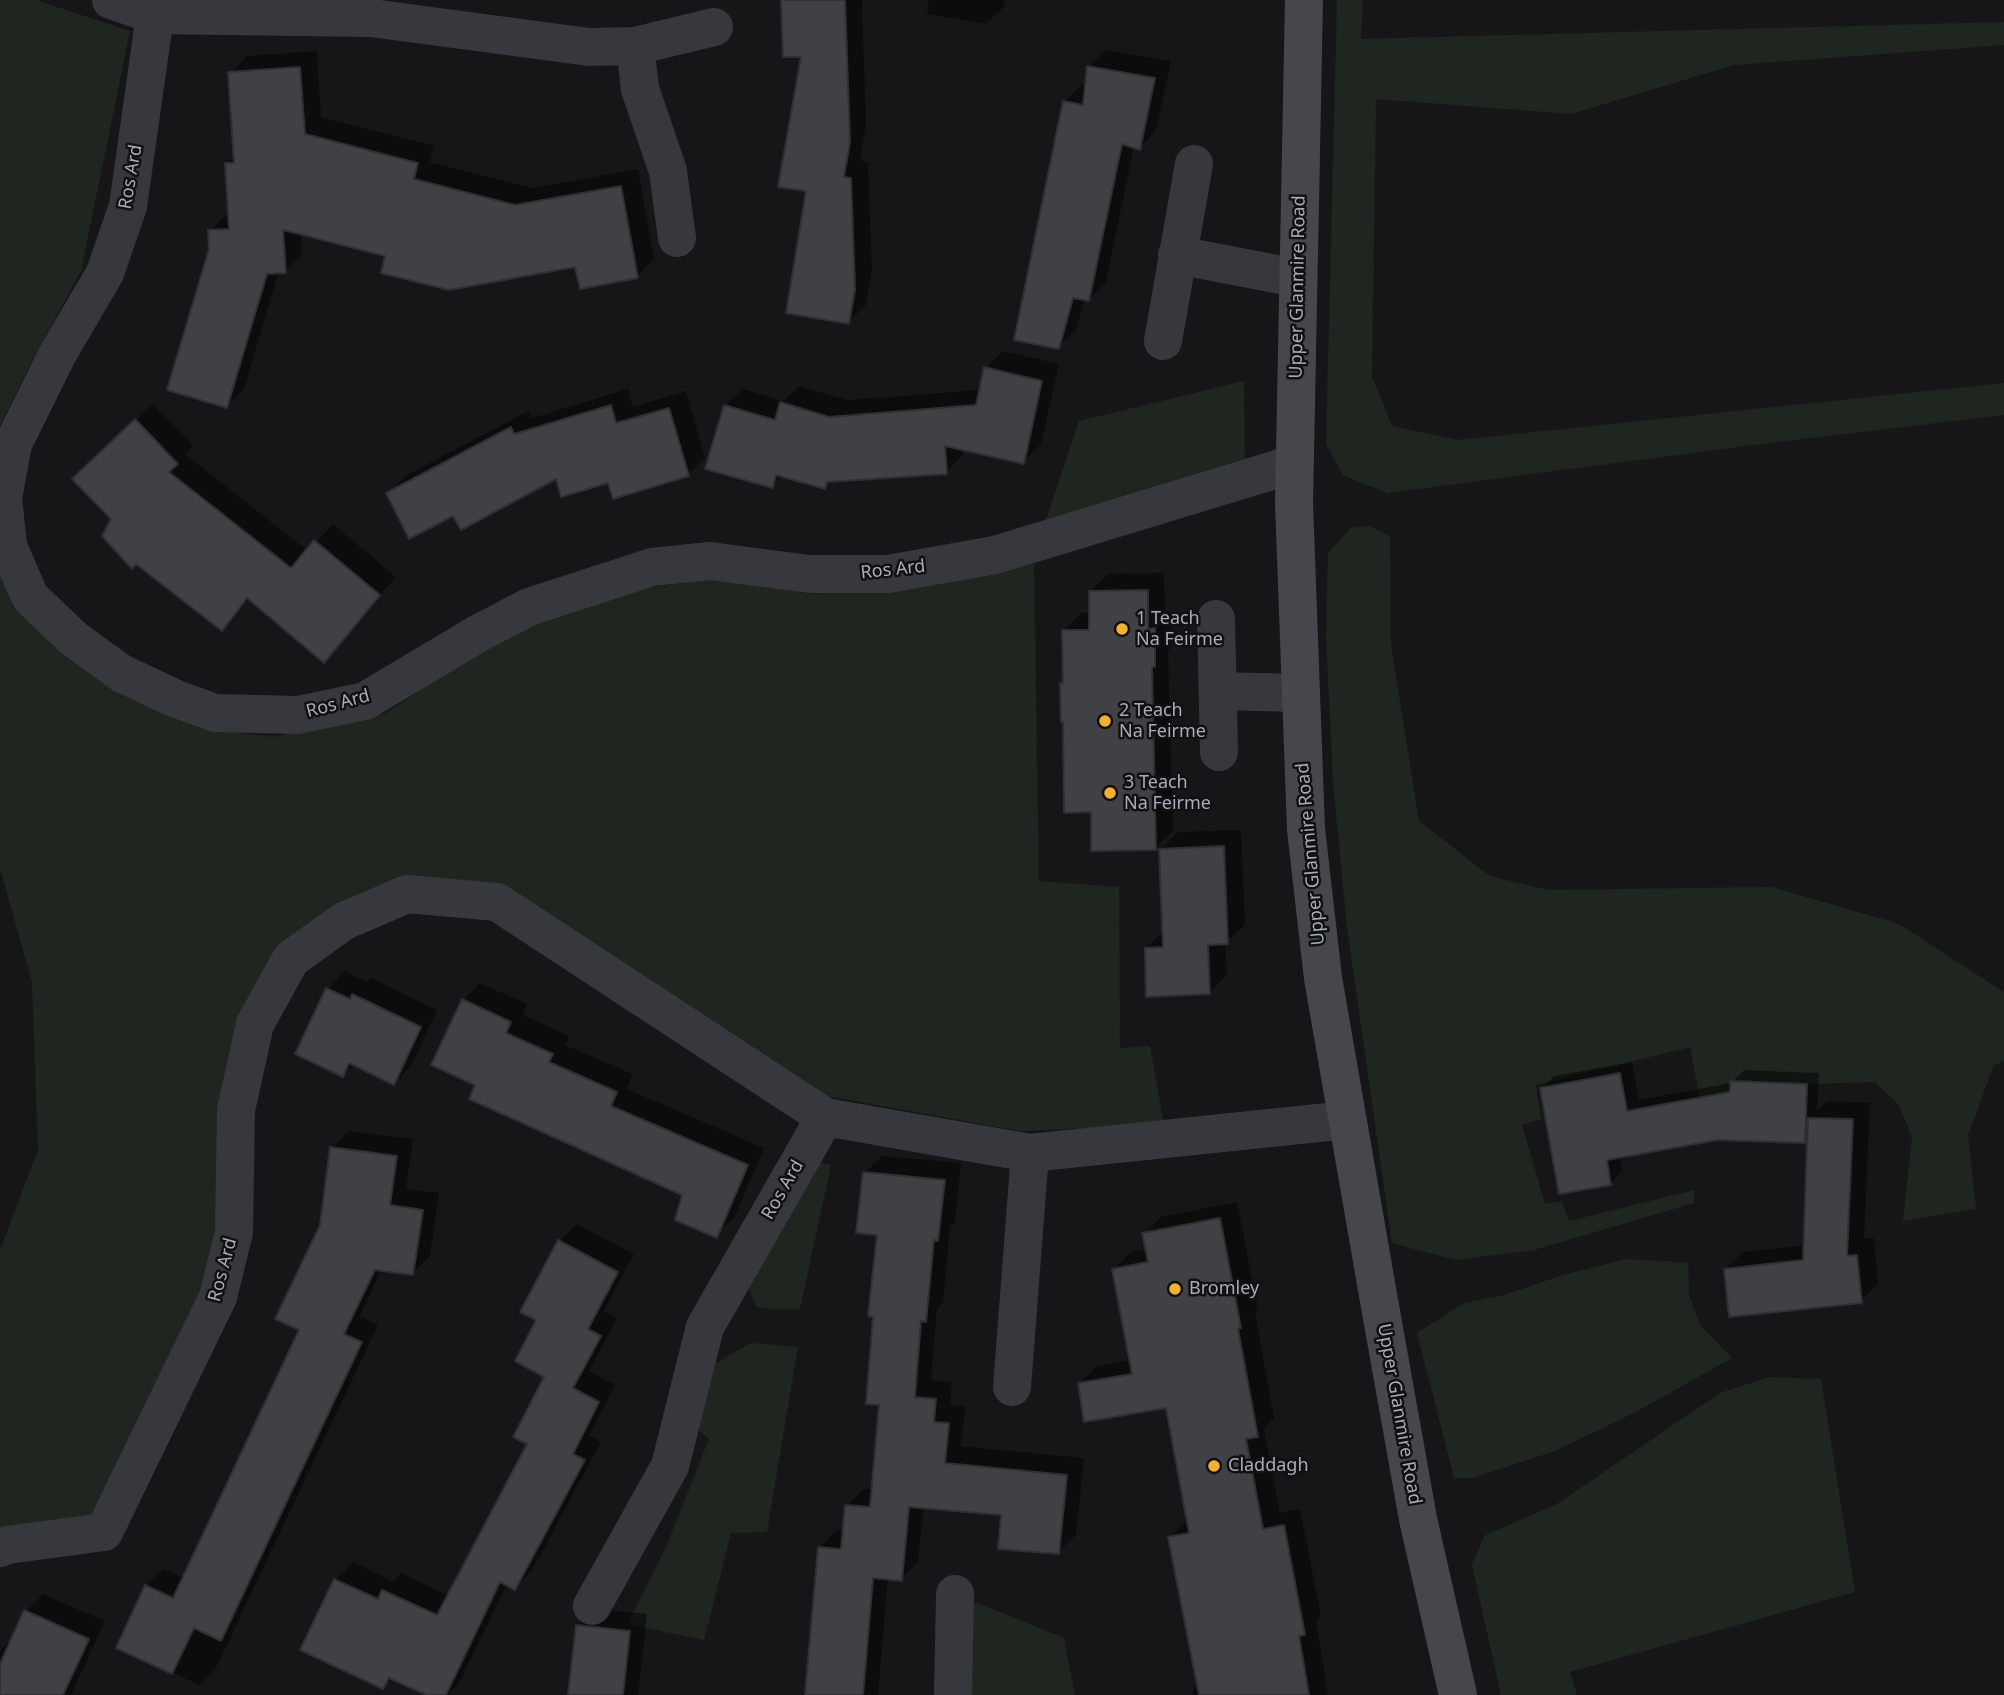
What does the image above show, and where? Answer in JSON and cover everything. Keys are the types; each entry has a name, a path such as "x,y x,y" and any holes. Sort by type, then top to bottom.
{"main road":[{"name":"Upper Glanmire Road","path":"1304,0 1294,464 1299,693 1306,829 1323,978 1347,1120 1418,1519 1458,1695"}],"street":[{"path":"111,0 155,15 371,18 589,47 635,46 714,27"},
{"name":"Ros Ard","path":"155,15 128,206 105,273 57,355 13,444 2,498 8,545 30,597 73,638 121,673 174,698 215,713 298,715 365,701 479,633 529,607 652,567 710,561 809,575 888,574 995,555 1294,464"},
{"path":"635,46 640,89 668,172 677,238"},
{"path":"1163,341 1194,163"},
{"path":"1177,255 1297,278"},
{"path":"1216,619 1219,752"},
{"path":"1218,691 1299,693"},
{"name":"Ros Ard","path":"0,1548 104,1532 218,1297 234,1233 236,1110 255,1024 291,959 344,920 407,894 497,902 825,1117 1030,1153 1347,1120"},
{"name":"Ros Ard","path":"592,1606 670,1466 705,1327 825,1117"},
{"path":"1012,1387 1030,1153"},
{"path":"953,1695 955,1594"}],"shaded area":[{"path":"0,0 36,0 130,31 81,271 0,426"},
{"path":"1337,0 1363,0 1361,39 2004,22 2004,45 1734,65 1571,114 1376,99 1372,377 1392,426 1458,440 2004,383 2004,415 1387,493 1343,475 1326,444"},
{"path":"1244,381 1245,464 1043,529 1079,421"},
{"path":"1369,526 1390,536 1391,645 1419,821 1490,876 1548,890 1772,887 1899,924 2004,992 2004,1061 1994,1065 1968,1135 1976,1209 1903,1221 1912,1137 1899,1105 1875,1082 1807,1084 1731,1081 1727,1140 1708,1140 1690,1047 1536,1085 1541,1119 1522,1125 1545,1204 1562,1201 1569,1221 1694,1190 1694,1203 1534,1250 1455,1260 1392,1243 1347,927 1333,784 1326,637 1328,553 1351,528"},
{"path":"1034,564 1039,881 1119,887 1120,1048 1150,1046 1164,1125 1019,1131 822,1095 484,881 390,882 255,1024 218,1297 104,1532 0,1553 0,1250 38,1150 32,982 0,868 0,572 13,608 112,689 200,728 273,737 386,713 515,627 629,590 717,579 812,594 915,588"},
{"path":"815,1162 831,1165 800,1309 757,1307 745,1281"},
{"path":"1626,1259 1688,1263 1689,1295 1700,1325 1732,1358 1636,1412 1555,1451 1472,1478 1454,1478 1417,1333 1464,1303 1504,1295 1560,1276"},
{"path":"750,1343 798,1347 767,1532 731,1533 704,1640 628,1624 666,1547 709,1439 694,1426 705,1370"},
{"path":"1769,1377 1821,1379 1855,1592 1570,1672 1577,1695 1501,1695 1472,1565 1484,1536 1557,1504 1720,1393"},
{"path":"955,1594 1064,1638 1075,1695 953,1695"}],"building":[{"path":"781,0 845,0 850,142 844,177 851,178 855,289 849,324 786,313 806,191 778,187 801,57 783,57"},
{"path":"1087,66 1155,78 1140,150 1122,144 1089,301 1073,298 1059,349 1014,340 1063,101 1083,105"},
{"path":"300,67 305,134 418,163 414,179 515,205 621,186 638,278 580,289 575,267 449,290 381,273 385,256 283,230 286,273 267,274 227,408 167,390 209,249 208,230 229,229 225,163 234,163 228,72"},
{"path":"984,367 1042,381 1024,464 945,446 947,474 827,482 825,489 776,475 773,488 705,469 724,405 775,420 780,402 829,417 976,405"},
{"path":"611,405 616,423 669,408 689,476 613,499 608,483 561,497 556,479 461,530 453,516 409,539 386,493 511,427 514,434"},
{"path":"135,419 178,464 169,472 291,568 314,540 380,595 324,663 247,598 222,631 136,564 132,569 102,536 111,519 72,479"},
{"path":"1148,590 1148,629 1155,628 1155,667 1152,667 1156,850 1091,851 1091,812 1064,813 1060,683 1063,683 1062,630 1089,630 1089,591"},
{"path":"1224,846 1228,944 1208,945 1210,994 1146,997 1145,948 1163,947 1159,849"},
{"path":"326,988 350,999 352,994 421,1027 394,1085 349,1063 343,1077 295,1054"},
{"path":"462,999 511,1022 506,1033 553,1054 549,1062 617,1092 611,1106 748,1165 717,1238 675,1220 682,1195 469,1099 475,1085 431,1065"},
{"path":"1620,1073 1627,1111 1730,1092 1730,1081 1807,1084 1805,1143 1717,1140 1607,1160 1611,1185 1559,1194 1540,1088"},
{"path":"1808,1118 1853,1119 1847,1256 1857,1255 1862,1303 1729,1317 1724,1269 1803,1260"},
{"path":"330,1147 397,1156 390,1205 423,1210 413,1275 375,1270 344,1334 362,1342 221,1641 194,1628 172,1674 116,1648 145,1585 173,1598 299,1330 275,1319 320,1225"},
{"path":"863,1172 945,1180 938,1241 934,1240 926,1322 921,1321 915,1397 936,1399 934,1422 949,1423 945,1463 1067,1475 1059,1554 998,1549 1001,1515 909,1507 902,1581 873,1578 863,1695 805,1695 818,1547 841,1549 845,1505 870,1507 879,1405 866,1404 873,1317 868,1316 877,1235 856,1233"},
{"path":"1220,1218 1258,1437 1246,1439 1263,1529 1284,1525 1305,1635 1299,1636 1309,1695 1199,1695 1168,1537 1189,1533 1166,1408 1084,1422 1078,1383 1132,1374 1112,1269 1148,1262 1142,1233"},
{"path":"558,1240 618,1272 588,1329 601,1336 573,1388 599,1402 573,1454 585,1460 515,1590 500,1582 446,1695 426,1695 389,1678 383,1689 300,1650 334,1579 378,1599 382,1590 437,1615 527,1444 513,1437 544,1377 515,1361 536,1320 520,1312"},
{"path":"24,1610 89,1639 63,1695 0,1695 0,1664"},
{"path":"576,1625 630,1631 623,1695 568,1695"}],"place":[{"name":"1 Teach Na Feirme","path":"1122,629"},
{"name":"2 Teach Na Feirme","path":"1105,721"},
{"name":"3 Teach Na Feirme","path":"1110,793"},
{"name":"Bromley","path":"1175,1289"},
{"name":"Claddagh","path":"1214,1466"}]}
